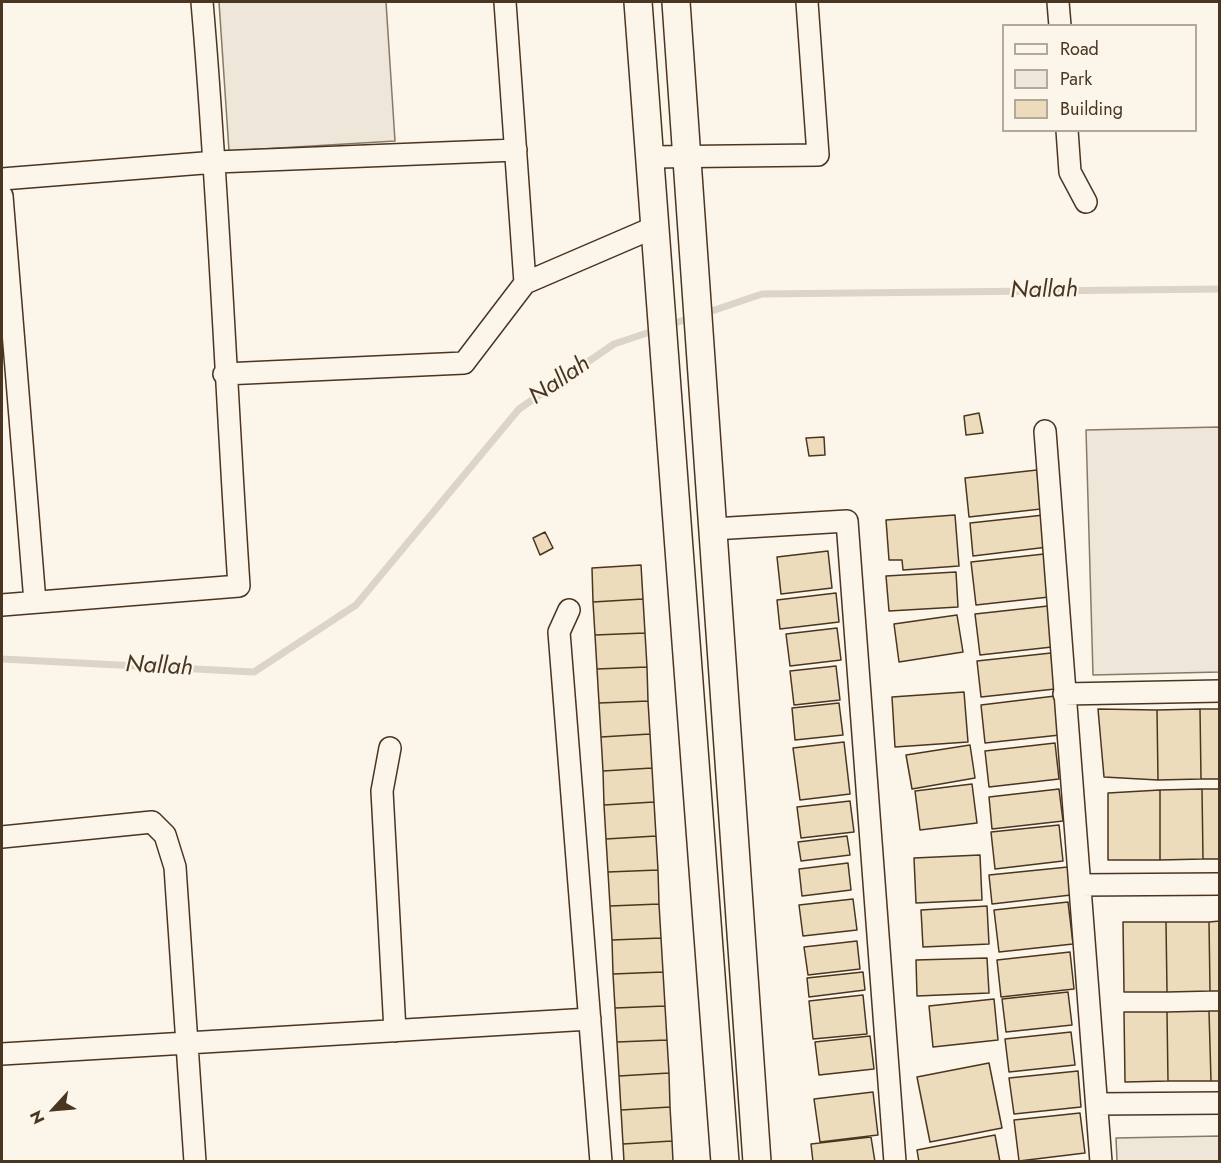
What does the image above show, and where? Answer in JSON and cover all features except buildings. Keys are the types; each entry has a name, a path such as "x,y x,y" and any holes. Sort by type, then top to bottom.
{"street":[{"path":"2,605 239,586 225,374 216,162 202,2"},
{"path":"505,2 525,283"},
{"path":"638,2 725,1161"},
{"path":"676,2 757,1161"},
{"path":"650,157 818,155 807,2"},
{"path":"1058,2 1060,24"},
{"path":"1067,132 1070,172 1086,202"},
{"path":"2,178 216,162 516,150"},
{"path":"2,196 35,602"},
{"path":"225,374 464,363 525,283 656,237"},
{"path":"1045,431 1101,1161"},
{"path":"713,529 847,521 895,1161"},
{"path":"569,610 559,632 601,1161"},
{"path":"1064,694 1220,691"},
{"path":"390,748 382,791 395,1031"},
{"path":"2,837 152,822 165,835 174,867 195,1161"},
{"path":"1080,885 1220,884"},
{"path":"2,1054 590,1019"},
{"path":"1097,1104 1220,1103"}],"green space":[{"path":"219,2 386,2 395,141 229,151"},
{"path":"1219,427 1219,672 1093,675 1086,430"},
{"path":"1219,1136 1219,1161 1117,1161 1116,1138"}],"waterway":[{"name":"Nallah","path":"703,314 762,294 1220,289"},
{"name":"Nallah","path":"669,325 693,317"},
{"name":"Nallah","path":"2,659 254,672 356,605 519,409 614,344 656,330"}]}
